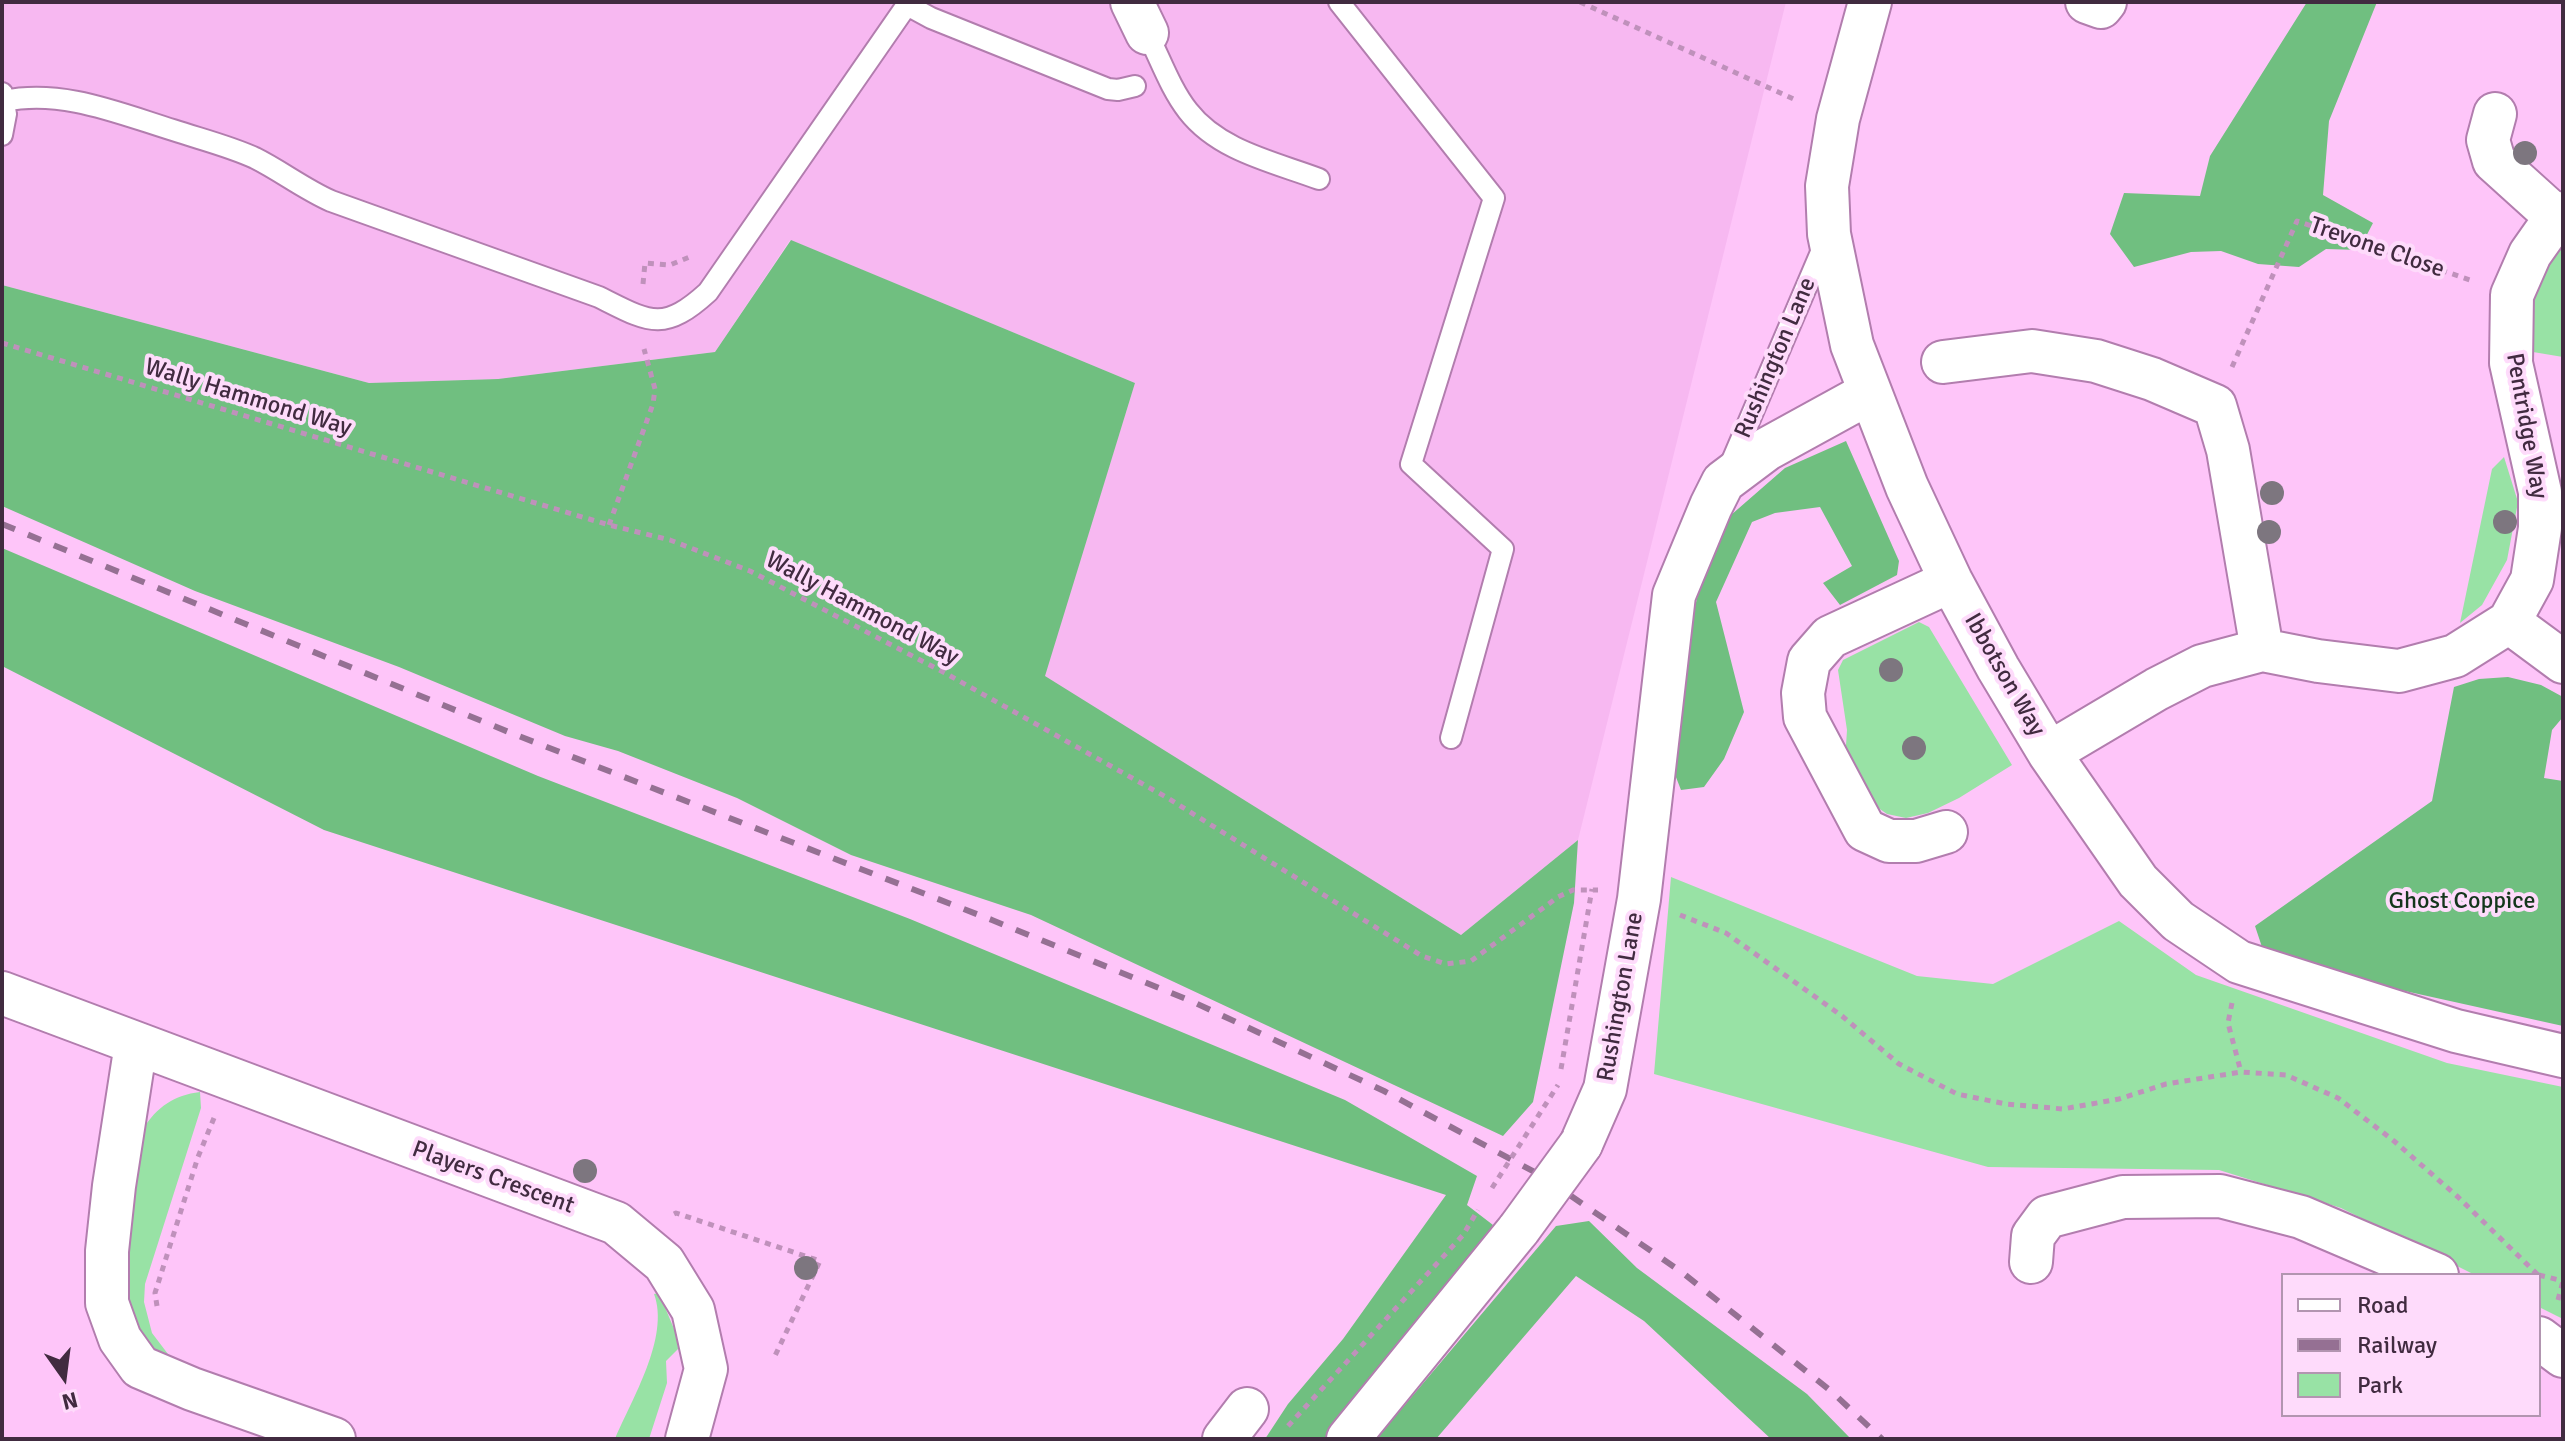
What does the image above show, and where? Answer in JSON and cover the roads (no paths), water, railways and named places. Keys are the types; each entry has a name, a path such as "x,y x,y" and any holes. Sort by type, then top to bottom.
{"street":[{"name":"Ibbotson Way","path":"1870,2 1838,119 1827,186 1829,234 1852,345 1907,487 1951,581 2049,753 2138,881 2178,921 2239,962 2456,1031 2563,1056"},
{"path":"2087,2 2101,7 2105,2"},
{"name":"Pentridge Way","path":"2049,753 2202,666 2262,650 2399,671 2455,656 2509,622 2532,580 2540,528 2540,492 2511,363 2512,295 2530,254 2560,215 2494,161 2488,140 2495,114"},
{"path":"1943,362 2032,351 2096,361 2152,379 2215,406 2228,450 2262,650"},
{"name":"Rushington Lane","path":"1348,1439 1519,1229 1581,1144 1605,1089 1639,899 1674,595 1711,506 1723,482 1767,449 1869,393"},
{"path":"1946,832 1916,841 1889,841 1865,830 1805,717 1803,693 1809,661 1830,637 1951,581"},
{"path":"2509,622 2563,662"},
{"name":"Players Crescent","path":"2,993 616,1223 664,1263 693,1310 706,1369 687,1439"},
{"path":"136,1044 107,1251 107,1303 120,1339 140,1367 192,1389 334,1439"},
{"path":"2031,1262 2033,1236 2047,1217 2123,1197 2220,1196 2301,1217 2432,1273"},
{"path":"2541,1340 2563,1356"}],"lane":[{"path":"1339,2 1494,198 1411,464 1503,549 1451,738"},
{"path":"2,135 6,114 3,97 59,98 95,105 234,149 331,201 599,297 639,317 654,320 674,317 691,307 715,284 908,3 931,18 1108,89 1135,86"},
{"path":"1139,17 1188,112 1213,135 1232,147 1319,179"},
{"name":"Rushington Lane","path":"1723,482 1829,234"}],"railway":[{"path":"2,524 511,733 1191,1001 1384,1091 1542,1176 1683,1273 1831,1391 1882,1439"}],"park label":[{"name":"Ghost Coppice","path":"2462,902"}]}
